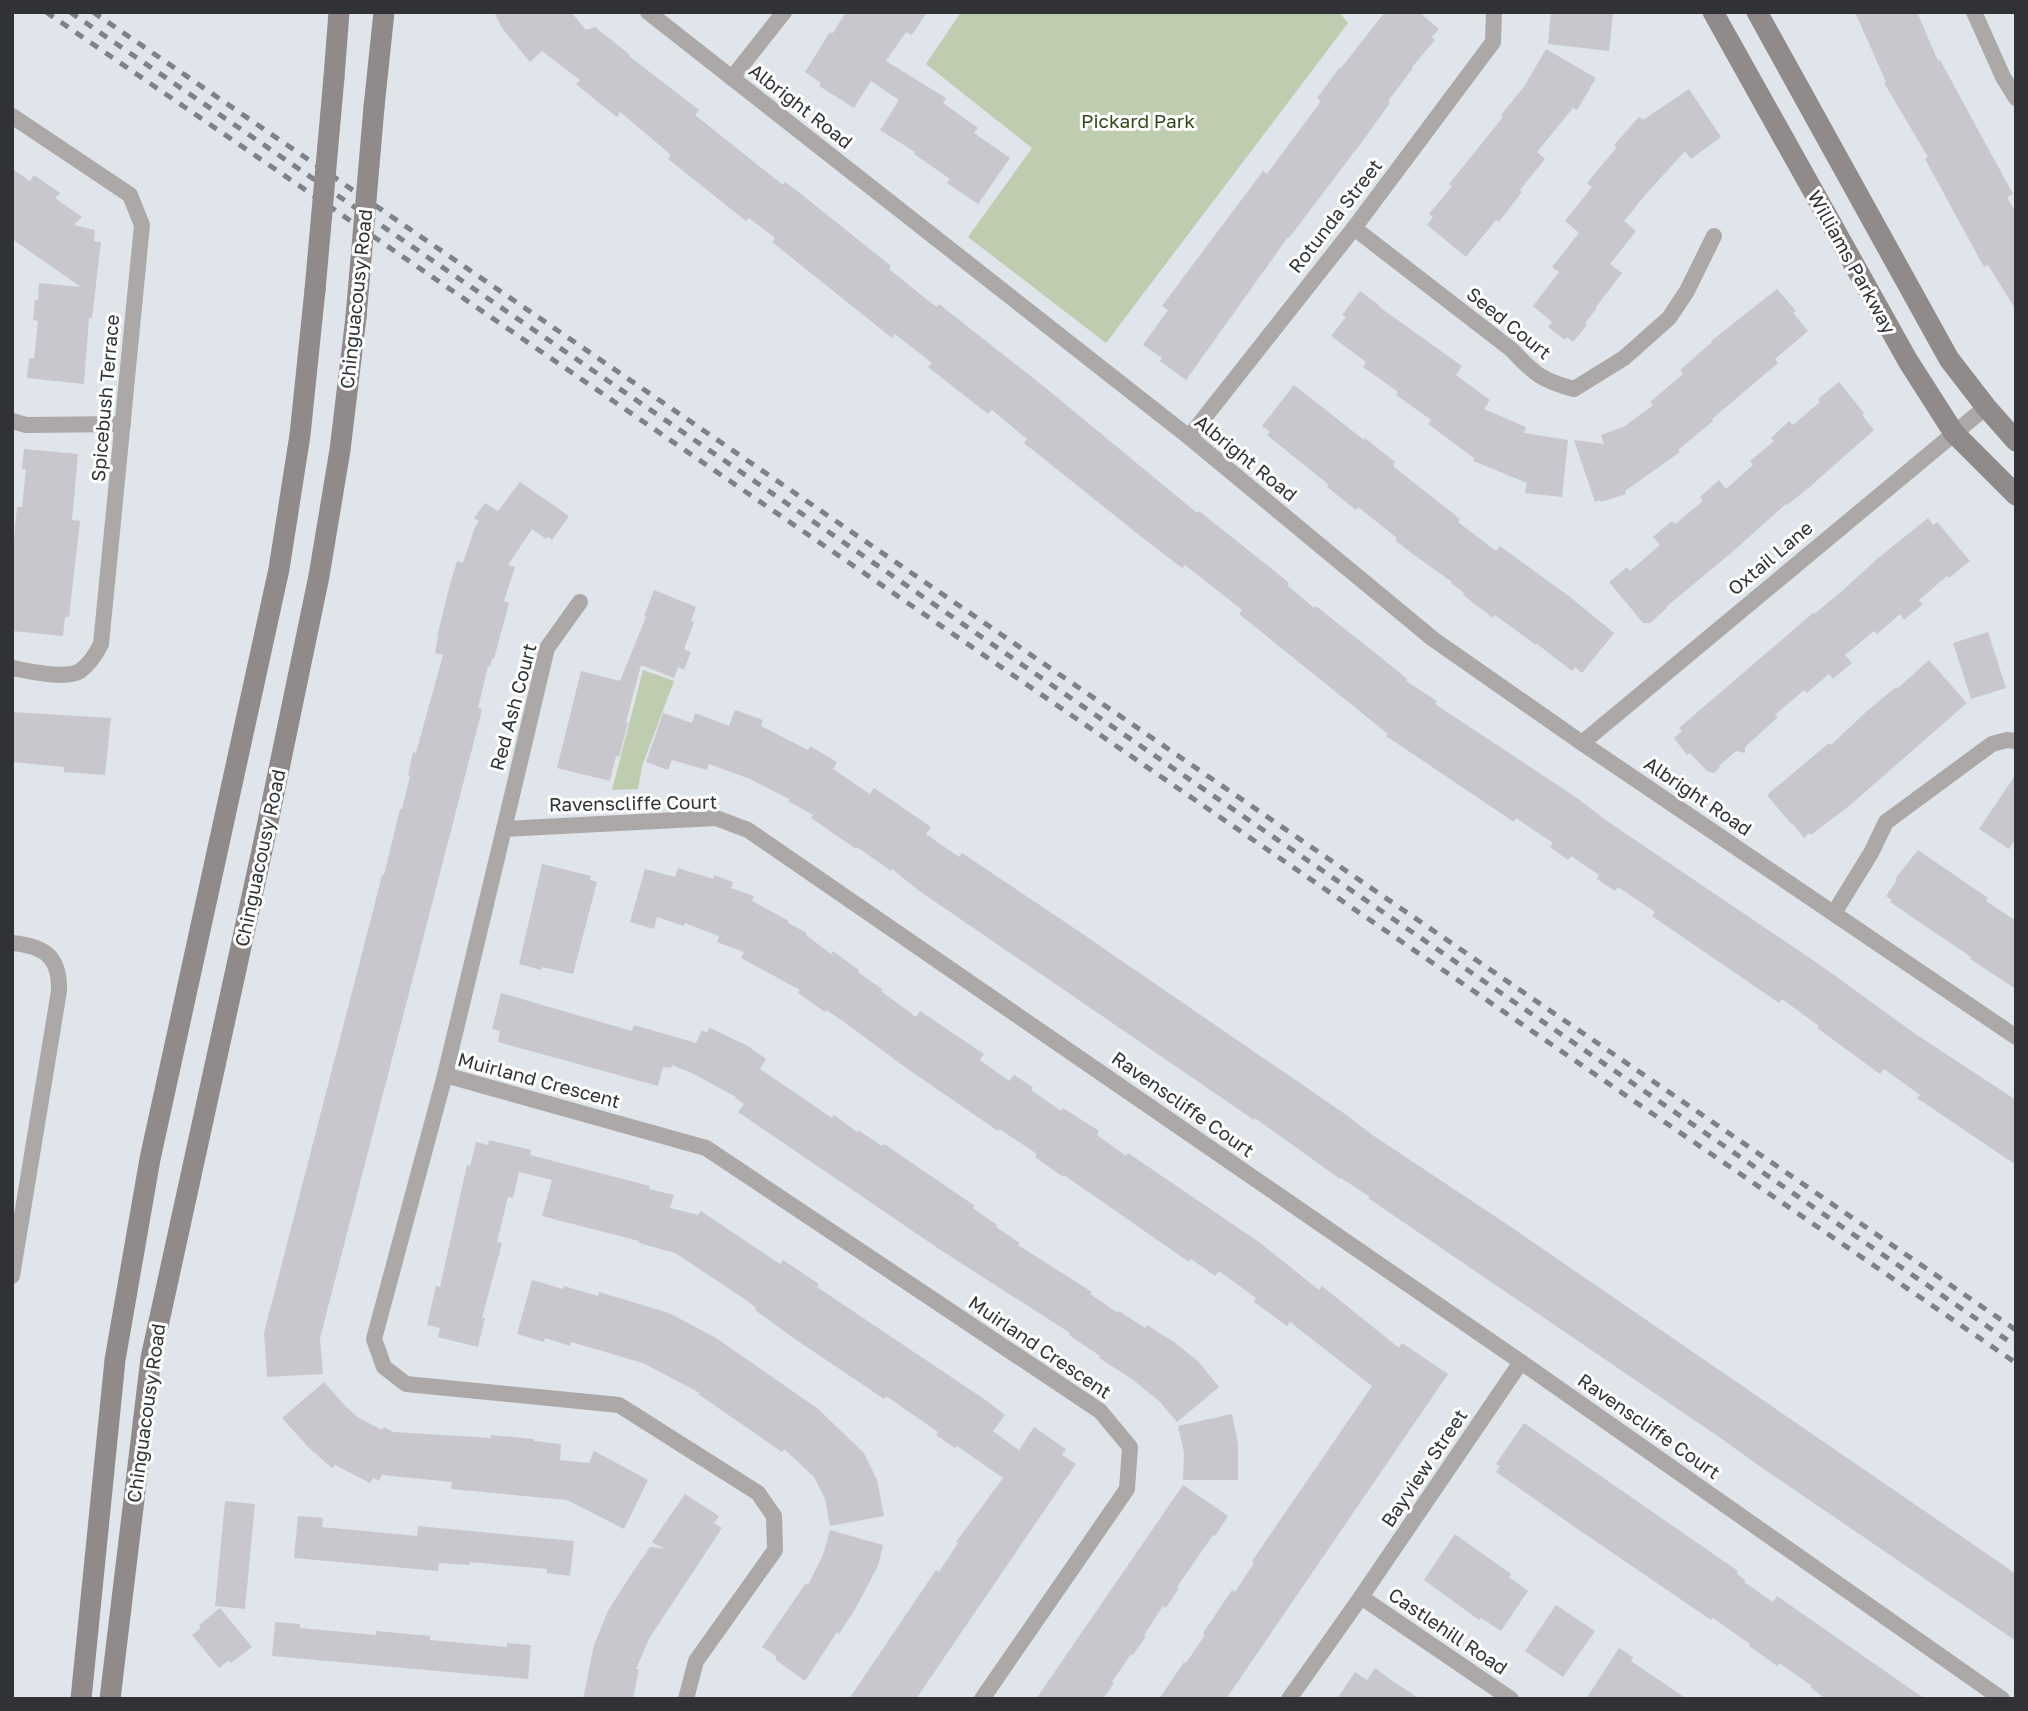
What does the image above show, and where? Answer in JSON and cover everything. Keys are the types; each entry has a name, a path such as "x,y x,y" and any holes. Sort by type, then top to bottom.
{"main road":[{"name":"Chinguacousy Road","path":"81,1699 115,1360 150,1159 279,569 300,435 339,12"},
{"name":"Chinguacousy Road","path":"110,1699 151,1358 263,846 318,576 340,450 356,317 384,12"},
{"name":"Williams Parkway","path":"1713,12 1901,349 1954,433 2016,495"},
{"name":"Williams Parkway","path":"1757,12 1949,359 2016,440"}],"street":[{"name":"Albright Road","path":"648,12 1189,437 1433,639 2016,1037"},
{"path":"732,78 785,12"},
{"name":"Rotunda Street","path":"1189,437 1354,228 1493,43 1494,12"},
{"path":"1974,12 2003,77 2016,98"},
{"name":"Spicebush Terrace","path":"12,116 130,195 142,225 102,644 93,659 79,673 57,675 12,668"},
{"name":"Seed Court","path":"1354,228 1512,350 1531,371 1551,383 1574,389 1624,358 1669,318 1687,291 1714,236"},
{"name":"Oxtail Lane","path":"1582,743 1986,407"},
{"path":"12,421 26,425 123,424"},
{"name":"Red Ash Court","path":"504,829 547,648 579,602"},
{"path":"1834,913 1871,853 1886,821 1992,744 2007,740 2016,741"},
{"name":"Ravenscliffe Court","path":"504,829 716,818 748,830 1521,1362 2002,1699"},
{"path":"445,1075 504,829"},
{"path":"12,943 36,947 46,953 58,969 59,979 20,1183 12,1276"},
{"name":"Muirland Crescent","path":"686,1699 696,1661 775,1550 774,1516 758,1493 619,1405 406,1384 384,1367 374,1339 445,1075 706,1149 1100,1411 1130,1447 1127,1489 982,1699"},
{"name":"Bayview Street","path":"1361,1597 1521,1362"},
{"name":"Castlehill Road","path":"1289,1699 1361,1597 1511,1699"}],"green space":[{"name":"Pickard Park","path":"961,12 1339,12 1348,23 1106,343 968,237 1032,148 926,64"},
{"path":"643,670 674,681 642,766 638,789 612,790"}],"building":[{"path":"494,12 571,12 586,30 595,27 699,110 695,115 783,185 785,182 796,190 891,266 889,269 930,302 937,307 939,304 1047,389 1197,513 1199,511 1289,583 1288,586 1314,608 1316,606 1407,679 1406,681 1437,701 1435,704 1577,798 1914,1033 2016,1100 2016,1165 1917,1098 1920,1095 1884,1069 1880,1074 1782,999 1779,1003 1652,916 1655,912 1618,887 1615,891 1597,879 1599,875 1571,856 1568,860 1550,847 1553,843 1516,818 1514,822 1386,736 1388,734 1239,614 1242,610 1185,565 1182,568 1144,539 1024,443 1027,439 992,410 988,414 928,367 932,363 895,334 892,338 772,242 775,238 749,218 746,221 668,159 671,155 620,112 617,117 576,84 580,80 542,51 530,62 502,28"},
{"path":"846,12 927,12 912,35 906,32 886,61 946,98 943,103 978,128 974,133 1010,158 978,204 947,183 950,179 914,154 915,152 880,130 899,100 871,81 854,108 819,86 821,83 805,72"},
{"path":"1385,12 1419,12 1439,29 1432,37 1435,40 1412,67 1388,101 1390,103 1288,237 1186,380 1143,345 1168,310 1162,306 1263,171 1267,174 1321,101 1317,98"},
{"path":"1551,12 1613,14 1609,51 1548,44"},
{"path":"1855,12 1917,12 1938,61 1940,60 2013,194 2007,197 2016,213 2016,310 1988,265 1984,267 1925,159 1928,157 1884,83 1886,82"},
{"path":"1546,49 1596,78 1577,110 1573,108 1537,152 1545,159 1520,190 1522,192 1499,222 1496,220 1466,257 1427,225 1433,217 1429,214 1452,186 1449,184 1503,117 1501,115 1525,85"},
{"path":"1689,89 1721,137 1691,159 1685,151 1624,221 1636,231 1610,264 1622,273 1573,342 1567,337 1565,340 1548,327 1552,322 1533,306 1559,272 1552,267 1579,233 1565,221 1592,187 1587,183 1617,147 1614,145 1639,117 1643,120"},
{"path":"12,169 30,181 34,175 60,193 55,198 82,217 74,225 95,230 94,241 101,242 92,318 89,318 84,384 27,378 29,358 34,359 38,321 33,320 39,283 81,287 12,239"},
{"path":"1777,289 1796,311 1793,313 1808,331 1775,359 1778,363 1678,450 1680,452 1625,491 1626,494 1595,502 1574,440 1604,444 1601,435 1625,426 1653,405 1650,402 1683,374 1680,370 1711,341"},
{"path":"1360,291 1462,366 1456,375 1490,400 1484,409 1526,427 1524,433 1568,440 1562,497 1525,493 1527,483 1473,461 1474,458 1428,424 1431,420 1363,367 1366,362 1331,336 1346,317 1342,315"},
{"path":"1839,382 1874,430 1650,623 1643,623 1609,582 1627,567 1630,571 1660,545 1653,537 1672,521 1675,524 1703,501 1700,497 1719,480 1726,489 1753,465 1750,461 1774,441 1771,438 1789,421 1793,425"},
{"path":"1294,385 1395,462 1393,466 1460,519 1458,522 1496,551 1500,546 1614,633 1582,673 1575,667 1572,671 1495,615 1493,618 1358,507 1356,510 1327,487 1329,485 1267,435 1270,432 1262,426"},
{"path":"24,449 78,454 72,520 80,521 69,617 65,617 63,636 12,631 12,559 17,507 22,507 26,469 22,469"},
{"path":"520,482 569,516 552,540 532,529 508,565 515,567 504,601 509,603 494,659 490,667 488,666 478,708 482,709 480,718 320,1338 323,1374 267,1377 264,1333 382,875 402,809 413,752 416,753 443,655 435,653 450,584 457,561 463,563 479,521 474,518 485,503 498,511"},
{"path":"1928,518 1933,525 1937,522 1970,561 1919,600 1923,604 1904,620 1900,614 1877,634 1874,631 1845,655 1852,663 1833,679 1829,674 1807,693 1804,690 1775,715 1778,717 1745,747 1745,753 1736,751 1714,773 1707,771 1690,753 1687,755 1674,738 1682,731 1679,728"},
{"path":"654,590 696,607 691,621 694,622 684,649 691,652 684,670 678,667 674,678 641,665 619,757 616,756 610,781 557,768 581,671 620,681"},
{"path":"1988,632 2006,688 1971,699 1953,643"},
{"path":"1929,660 1967,703 1849,806 1804,838 1767,795 1829,743 1831,745"},
{"path":"735,710 763,720 761,726 808,750 810,746 837,762 833,769 870,794 874,788 931,827 926,834 959,857 962,853 1071,926 2016,1574 2016,1641 918,890 892,869 891,871 857,847 856,849 811,818 813,815 788,801 789,799 750,779 709,764 707,770 672,760 668,770 646,762 663,713 692,723 695,713 729,726"},
{"path":"12,712 111,718 105,775 64,772 64,767 12,762"},
{"path":"2016,774 2016,839 2009,849 1979,829"},
{"path":"1918,850 1988,898 1986,901 2016,921 2016,989 1890,902 1892,900 1886,896 1897,880 1895,879"},
{"path":"542,864 591,876 590,880 597,882 573,974 519,964"},
{"path":"678,868 733,882 731,888 754,896 752,901 807,933 806,935 831,954 833,951 916,1017 920,1011 984,1054 980,1060 1009,1081 1014,1075 1061,1111 1063,1108 1099,1131 1097,1135 1126,1156 1128,1153 1259,1242 1319,1290 1322,1286 1399,1348 1402,1343 1448,1374 1226,1699 1159,1699 1205,1635 1203,1633 1232,1590 1235,1592 1254,1563 1252,1561 1372,1386 1290,1322 1287,1326 1254,1302 1256,1298 1219,1271 1215,1276 1191,1259 1189,1262 1064,1175 1063,1177 1035,1157 1037,1154 999,1129 998,1131 840,1019 826,1010 825,1012 798,993 800,990 741,958 744,952 717,942 719,936 685,923 684,926 657,917 654,929 630,922 645,869 675,877"},
{"path":"501,993 632,1031 634,1025 696,1043 702,1030 706,1033 710,1028 748,1046 766,1059 760,1069 832,1118 834,1115 857,1132 858,1130 882,1146 884,1144 975,1206 973,1208 997,1225 996,1227 1020,1243 1018,1245 1092,1292 1090,1294 1118,1313 1119,1311 1145,1328 1147,1325 1174,1342 1198,1361 1219,1387 1177,1422 1160,1402 1069,1335 1070,1333 939,1249 738,1112 744,1104 736,1097 672,1065 671,1068 663,1067 658,1086 498,1042 500,1031 492,1029"},
{"path":"489,1140 531,1150 530,1155 650,1186 649,1189 674,1195 670,1208 698,1215 701,1211 780,1264 783,1260 819,1284 817,1287 987,1401 1005,1415 993,1431 1019,1450 1034,1427 1066,1449 1062,1455 1076,1464 916,1699 849,1699 936,1570 939,1572 958,1543 956,1542 1003,1478 936,1435 938,1432 886,1396 884,1399 792,1337 743,1298 675,1253 542,1216 552,1180 519,1172 513,1198 508,1197 497,1242 502,1243 482,1318 485,1318 478,1347 438,1337 440,1328 427,1325 436,1286 440,1287 467,1165 470,1166 476,1142 488,1145"},
{"path":"532,1280 598,1296 599,1292 669,1313 716,1338 817,1408 864,1453 877,1480 884,1516 830,1526 825,1499 814,1477 784,1449 782,1452 698,1394 700,1393 643,1363 571,1342 570,1346 545,1338 544,1342 517,1334"},
{"path":"324,1382 359,1418 382,1430 384,1427 393,1432 491,1438 491,1435 561,1444 560,1460 589,1463 594,1451 648,1480 624,1529 567,1500 451,1489 452,1482 382,1475 379,1481 373,1478 370,1483 335,1465 332,1468 308,1447 282,1418"},
{"path":"1232,1414 1238,1444 1238,1480 1183,1480 1184,1452 1178,1426"},
{"path":"1524,1423 1738,1571 1737,1574 1744,1582 1773,1602 1777,1596 1925,1699 1826,1699 1779,1663 1777,1666 1713,1618 1711,1620 1582,1532 1496,1472 1500,1466 1496,1464"},
{"path":"1183,1485 1228,1516 1177,1587 1179,1588 1166,1608 1163,1606 1103,1699 1036,1699"},
{"path":"685,1494 719,1516 714,1523 722,1528 650,1637 636,1669 639,1669 633,1699 583,1699 594,1645 608,1611 650,1547 665,1549 652,1542"},
{"path":"225,1501 255,1504 245,1609 215,1606"},
{"path":"298,1516 323,1518 322,1527 417,1536 418,1526 574,1541 570,1576 547,1573 547,1569 470,1562 470,1565 439,1563 438,1571 294,1558"},
{"path":"830,1530 883,1545 878,1566 854,1611 805,1681 762,1647 806,1583 808,1585 823,1555"},
{"path":"1455,1534 1511,1574 1509,1577 1528,1591 1501,1631 1481,1618 1479,1620 1424,1580"},
{"path":"1556,1605 1595,1631 1563,1677 1525,1651"},
{"path":"220,1608 252,1647 231,1663 229,1660 219,1668 192,1635 201,1628 199,1625"},
{"path":"275,1622 300,1624 300,1628 376,1635 376,1631 430,1636 430,1640 507,1647 507,1643 531,1645 528,1679 272,1656"},
{"path":"1619,1648 1633,1657 1631,1661 1687,1699 1586,1699"},
{"path":"1375,1668 1420,1699 1337,1699 1355,1672 1367,1680"}],"railway":[{"path":"46,12 2016,1363"},
{"path":"70,12 2016,1346"},
{"path":"93,12 2016,1330"}]}
